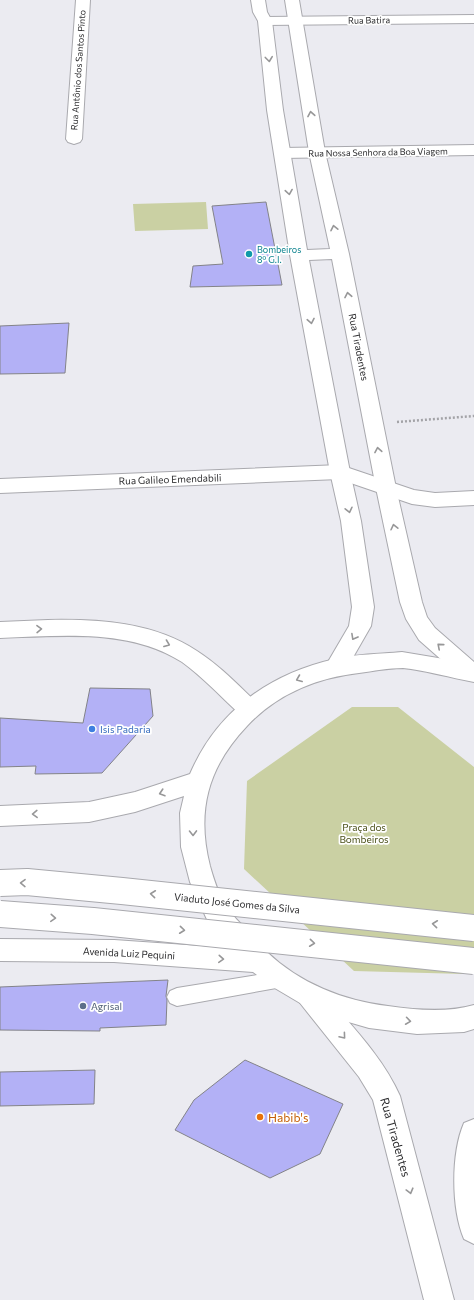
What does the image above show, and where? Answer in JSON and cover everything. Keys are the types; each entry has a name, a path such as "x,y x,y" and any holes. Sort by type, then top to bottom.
{"street":[{"name":"Rua Antônio dos Santos Pinto","path":"74,139 83,0"},
{"path":"258,0 260,12 265,21 282,153 299,255 340,472 351,521 363,607 360,626 336,667"},
{"name":"Rua Tiradentes","path":"292,0 318,152 340,254 386,488 411,602 417,619 427,634 472,672"},
{"name":"Rua Batira","path":"265,21 474,18"},
{"name":"Rua Nossa Senhora da Boa Viagem","path":"282,153 474,150"},
{"path":"299,255 340,254"},
{"path":"340,472 412,497 435,500 474,498"},
{"name":"Rua Galileo Emendabili","path":"0,486 340,472"},
{"path":"0,630 84,628 118,631 142,636 166,644 189,656 249,709"},
{"path":"472,672 402,660 336,667 289,683 268,695 249,709 236,721 214,749 199,781 192,814 193,847 202,882 218,916 258,961 282,979 309,995 338,1007 369,1016 417,1022 464,1020 474,1017"},
{"path":"0,816 89,812 135,802 199,781"},
{"name":"Viaduto José Gomes da Silva","path":"0,883 26,882 114,890 474,928"},
{"path":"0,914 93,921 474,961"},
{"name":"Avenida Luiz Pequini","path":"0,950 114,951 258,961"},
{"name":"Rua Tiradentes","path":"309,995 370,1068 386,1096 439,1300"},
{"path":"474,1132 470,1146 469,1178 474,1229"}],"lane":[{"path":"177,997 282,979"}],"path":[{"path":"374,424 474,416"}],"green space":[{"path":"206,202 208,229 135,231 133,204"},
{"name":"Praça dos Bombeiros","path":"352,707 398,707 474,767 474,967 464,974 354,971 244,869 247,781"}],"building":[{"name":"Bombeiros 8º G.I.","path":"266,202 282,285 190,287 193,266 223,264 212,206"},
{"path":"69,323 65,373 0,374 0,326"},
{"name":"Isis Padaria","path":"90,688 150,689 153,716 102,773 35,774 36,766 0,767 0,718 83,723"},
{"name":"Agrisal","path":"168,980 166,996 166,1025 100,1028 100,1031 0,1030 0,987"},
{"name":"Habib's","path":"245,1060 343,1104 320,1154 270,1178 175,1130 194,1100"},
{"path":"95,1070 94,1104 0,1106 0,1072"}],"place":[{"name":"Bombeiros 8º G.I.","path":"249,254"},
{"name":"Isis Padaria","path":"92,729"},
{"name":"Agrisal","path":"83,1006"},
{"name":"Habib's","path":"260,1117"}]}
